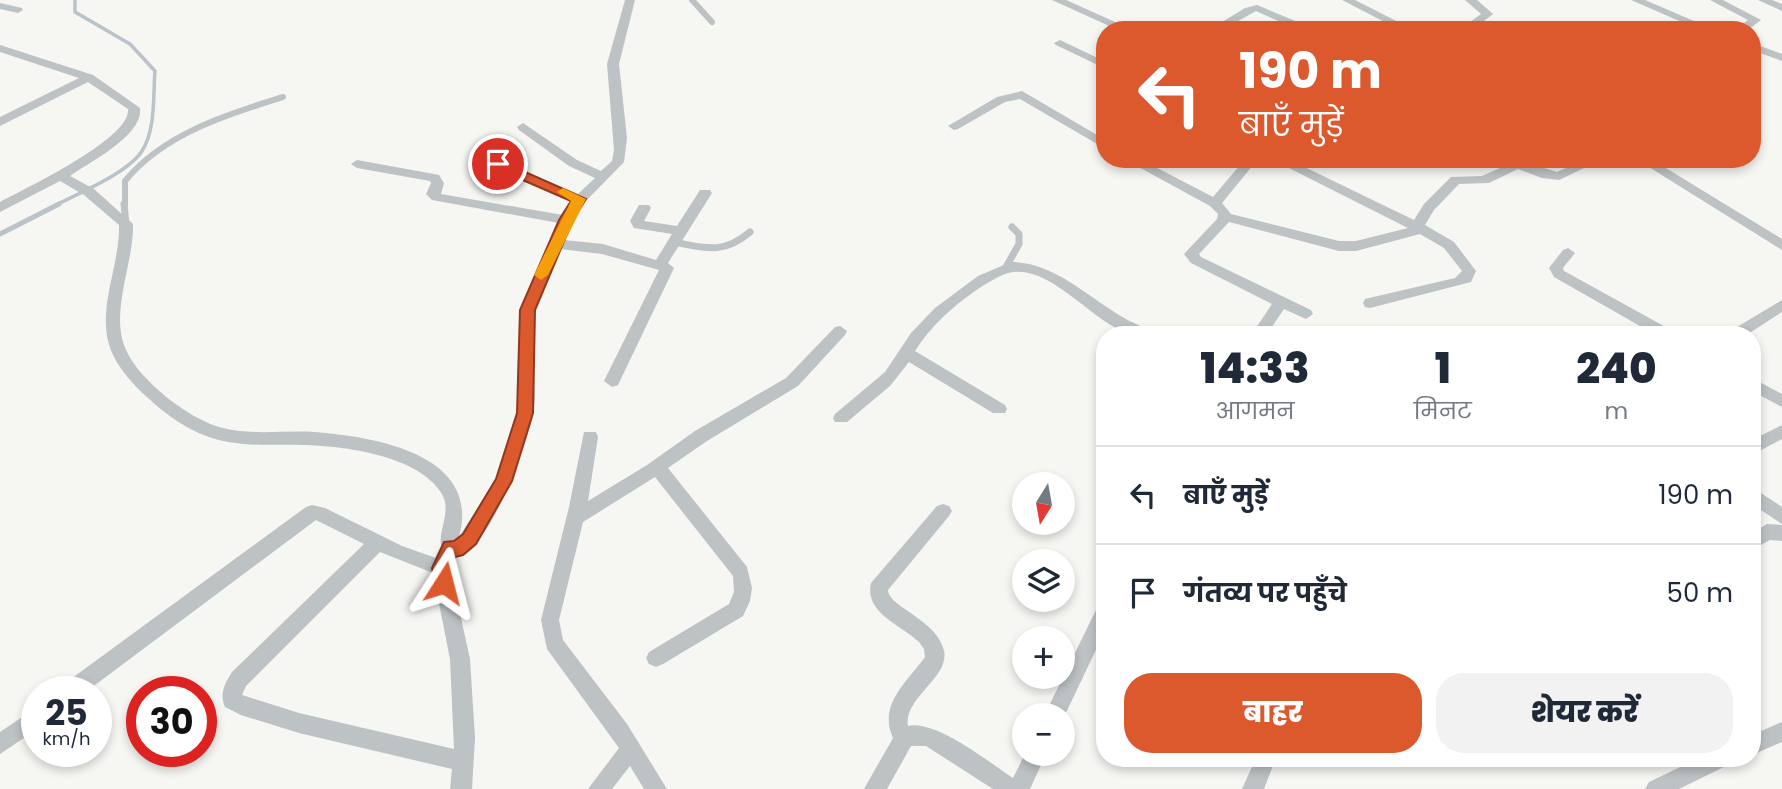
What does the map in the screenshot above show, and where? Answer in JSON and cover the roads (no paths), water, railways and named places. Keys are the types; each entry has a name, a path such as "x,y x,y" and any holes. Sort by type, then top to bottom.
{"street":[{"path":"450,548 457,549 470,539 504,481 525,413 527,310 555,244 579,199 614,168 620,156 613,63 629,0"},
{"path":"1057,0 1107,21"},
{"path":"1347,0 1390,21"},
{"path":"1469,0 1489,14 1478,21"},
{"path":"1636,0 1688,21"},
{"path":"1716,0 1754,21"},
{"path":"1763,0 1782,8"},
{"path":"0,6 18,10"},
{"path":"1230,21 1257,8 1287,21"},
{"path":"1060,43 1096,61"},
{"path":"0,48 89,77 130,103 135,116 130,126 116,139 61,175 0,208"},
{"path":"1761,50 1782,58"},
{"path":"0,122 89,77"},
{"path":"954,126 1001,99 1022,95 1096,139"},
{"path":"523,127 573,163 604,177"},
{"path":"481,158 579,199"},
{"path":"358,164 434,178 438,183 433,194 437,197 566,220"},
{"path":"1147,168 1215,203 1222,209 1225,217"},
{"path":"1215,203 1244,168"},
{"path":"1296,168 1420,228 1448,245 1467,267 1469,276 1459,282 1370,303"},
{"path":"1420,228 1429,207 1456,180 1484,180 1510,168"},
{"path":"1529,168 1559,176 1577,168"},
{"path":"1657,168 1782,245"},
{"path":"61,175 126,224 123,274 113,324 117,347 127,367 180,416 203,429 233,435 317,439 410,458 429,468 443,480 455,507 448,543 450,548 441,568 460,659 465,738 461,789"},
{"path":"660,264 705,193"},
{"path":"644,208 637,221 639,225 676,237"},
{"path":"1225,217 1339,246 1356,246 1420,228"},
{"path":"1225,217 1192,251 1193,257 1306,314"},
{"path":"555,244 603,249 666,267 666,272 612,382"},
{"path":"1568,253 1556,268 1559,274 1652,326"},
{"path":"841,418 889,377 933,318 988,276 1006,267 1021,266 1039,272 1128,326"},
{"path":"1264,326 1281,302"},
{"path":"1749,326 1782,305"},
{"path":"575,518 701,436 792,382 841,331"},
{"path":"906,353 999,409"},
{"path":"1761,388 1780,397"},
{"path":"1761,443 1782,431"},
{"path":"590,437 575,518 550,620 550,632 554,643 631,749 656,789"},
{"path":"656,658 736,610 744,592 741,573 657,467"},
{"path":"1761,501 1782,517"},
{"path":"904,739 897,724 898,710 934,660 936,652 931,640 884,605 878,590 880,583 943,511"},
{"path":"91,676 307,514 319,513 378,542 441,568"},
{"path":"1761,536 1767,532 1782,533"},
{"path":"378,542 239,679 233,688 232,700 299,723 463,761"},
{"path":"1060,703 1096,630"},
{"path":"0,744 21,729"},
{"path":"1761,741 1782,732"},
{"path":"875,789 909,734 930,737 1013,789"},
{"path":"599,789 631,749"},
{"path":"1018,789 1029,766"},
{"path":"1253,789 1262,767"},
{"path":"1656,789 1702,767"}],"lane":[{"path":"692,0 712,22"},
{"path":"126,224 123,185 125,180 164,147 210,120 283,97"},
{"path":"1006,267 1020,240 1019,234 1012,227"},
{"path":"676,237 724,249 738,243 750,232"}],"waterway":[{"path":"56,205 102,182 135,159 150,133 153,112 155,71 130,44 75,12 75,0"},
{"path":"0,234 59,204"}]}
